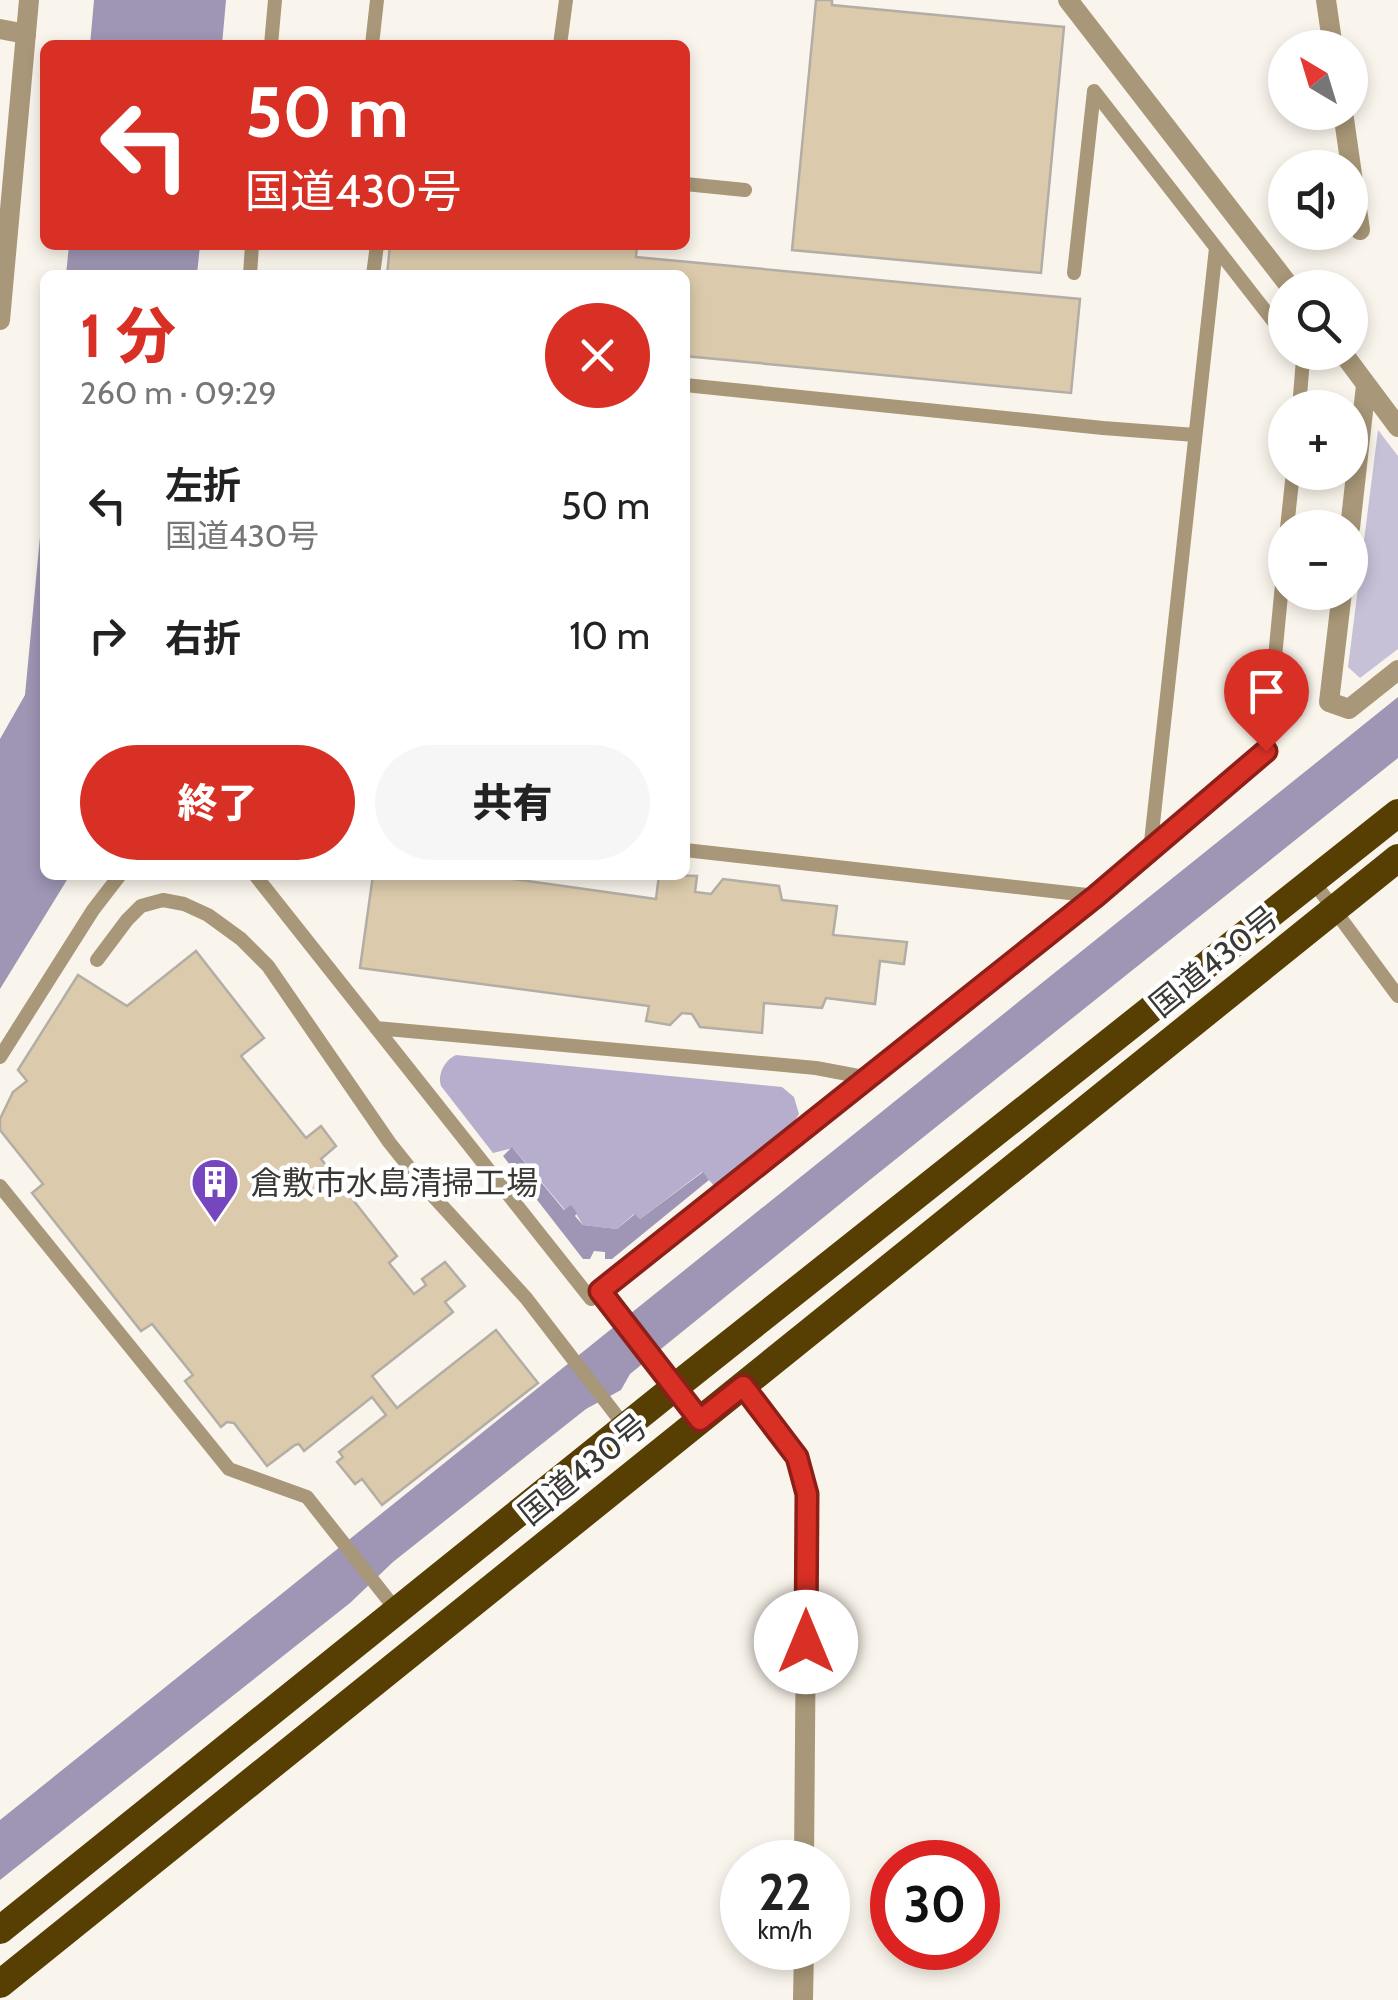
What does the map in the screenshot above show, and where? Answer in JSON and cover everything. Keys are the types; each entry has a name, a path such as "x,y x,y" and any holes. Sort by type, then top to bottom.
{"highway":[{"name":"国道430号","path":"0,1930 1398,813"},
{"name":"国道430号","path":"0,1984 1398,858"}],"street":[{"path":"0,320 28,0"},
{"path":"1068,0 1277,270"},
{"path":"1326,0 1330,30"},
{"path":"0,29 26,34"},
{"path":"1355,370 1398,427"},
{"path":"1352,510 1366,386"},
{"path":"1340,610 1329,702 1349,710 1398,670"},
{"path":"743,1386 797,1457 807,1494 804,1840"},
{"path":"803,2000 804,1970"}],"lane":[{"path":"271,40 274,0"},
{"path":"372,40 376,0"},
{"path":"561,40 566,0"},
{"path":"1074,273 1094,91 1268,314"},
{"path":"690,184 745,190"},
{"path":"1150,851 1216,248"},
{"path":"690,385 1195,435"},
{"path":"259,880 591,1299 1096,896 1266,751 1280,610"},
{"path":"690,851 1096,896"},
{"path":"0,1056 116,880"},
{"path":"1313,882 1398,996"},
{"path":"97,960 140,906 163,900 208,915 241,939 268,966 389,1142 526,1298 626,1428"},
{"path":"376,1028 816,1068 868,1078"},
{"path":"0,1186 228,1469 308,1498 398,1611"},
{"path":"600,1291 700,1420"}],"shaded area":[{"path":"94,0 226,0 222,40 90,40"},
{"path":"68,250 200,250 198,270 66,270"},
{"path":"1378,430 1398,456 1398,649 1360,678 1348,667 1355,610 1368,610 1368,510"},
{"path":"40,537 40,880 67,880 0,989 0,739 25,695"},
{"path":"1398,697 1398,758 630,1374 621,1390 586,1409 393,1562 350,1603 0,1880 0,1820"},
{"path":"456,1055 782,1087 794,1097 799,1114 772,1144 715,1187 702,1172 640,1219 634,1214 617,1229 583,1225 571,1206 565,1210 513,1148 493,1153 441,1086 443,1068"},
{"path":"512,1147 564,1210 571,1205 583,1225 617,1229 635,1214 640,1219 703,1172 709,1180 612,1259 605,1259 605,1252 594,1251 590,1259 583,1259 503,1156"}],"building":[{"path":"816,0 832,0 832,5 1064,27 1041,273 792,250"},
{"path":"390,250 637,250 636,257 1080,299 1071,393 690,356 690,270 388,270"},
{"path":"690,876 697,876 695,892 711,894 723,879 779,886 782,900 837,906 833,935 907,942 904,964 880,961 875,1004 826,998 822,1008 764,1003 762,1033 700,1027 692,1014 682,1013 670,1025 646,1021 649,1006 360,968 372,880 520,880 656,899 658,880 690,880"},
{"name":"倉敷市水島清掃工場","path":"196,951 264,1038 241,1056 306,1138 321,1126 336,1146 321,1159 397,1256 389,1263 414,1294 426,1285 422,1279 445,1262 465,1286 445,1302 453,1312 372,1376 397,1408 496,1330 538,1383 382,1505 362,1479 355,1484 337,1462 343,1457 339,1452 386,1415 372,1397 304,1451 299,1444 295,1445 267,1466 234,1423 227,1422 221,1427 185,1381 193,1375 152,1324 141,1331 32,1193 43,1184 0,1130 0,1119 13,1092 27,1081 18,1070 78,975 127,1006"}],"place":[{"name":"倉敷市水島清掃工場","path":"215,1224"}],"route":[{"path":"806,1642 807,1494 797,1457 743,1386 700,1420 600,1291 1096,896 1266,751"}]}
